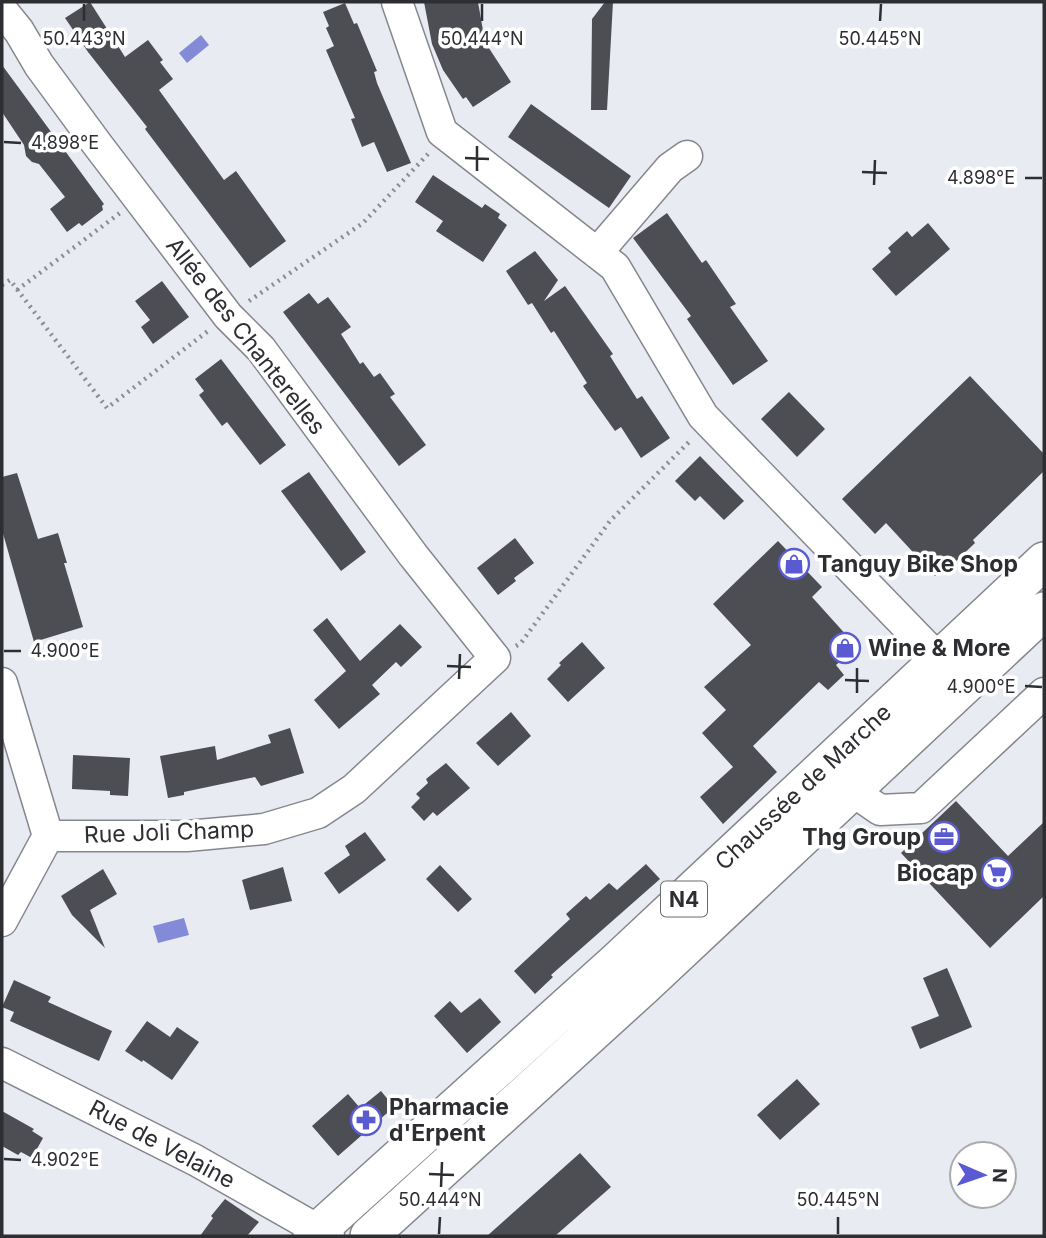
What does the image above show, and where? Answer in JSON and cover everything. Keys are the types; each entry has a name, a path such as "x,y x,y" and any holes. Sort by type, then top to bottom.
{"main road":[{"name":"Chaussée de Marche","path":"369,1236 644,986 851,790 1044,561"},
{"name":"Chaussée de Marche","path":"320,1234 618,960 951,672 1044,611"}],"street":[{"path":"397,2 442,132 615,267 703,416 951,672"},
{"name":"Allée des Chanterelles","path":"2,10 19,30 39,65 228,316 261,349 413,555 495,658"},
{"path":"597,253 670,168 687,156"},
{"name":"Rue Joli Champ","path":"48,836 187,836 264,829 318,813 354,789 495,658"},
{"path":"2,683 48,836 2,921"},
{"path":"851,790 880,810 921,808 1044,693"},
{"name":"Rue de Velaine","path":"2,1063 195,1160 320,1234"}],"path":[{"path":"2,285 10,281 107,408 228,316 363,223 429,153 442,132"},
{"path":"17,290 139,199"},
{"path":"495,658 521,643 610,521 709,422"}],"water":[{"path":"201,35 209,45 187,63 179,53"},
{"path":"184,918 189,935 158,943 153,926"}],"building":[{"path":"90,2 125,57 148,40 173,79 159,90 224,180 236,171 286,241 250,268 65,18"},
{"path":"424,2 478,2 485,42 511,82 473,107 466,97 463,99 443,70 432,44"},
{"path":"605,2 613,2 607,110 591,110 592,19"},
{"path":"345,3 354,24 357,23 377,71 374,72 377,83 411,163 387,172 374,142 362,147 351,119 355,118 326,50 334,46 323,12"},
{"path":"2,65 104,204 103,210 82,226 79,223 67,232 50,209 65,197 39,164 26,156 24,145 2,112"},
{"path":"531,104 631,176 609,208 508,137"},
{"path":"433,175 482,208 485,204 500,214 498,218 507,225 483,262 436,231 443,221 415,202"},
{"path":"667,213 702,263 706,260 736,304 730,307 768,361 733,385 687,319 691,316 633,238"},
{"path":"928,223 950,249 896,296 872,269 891,252 888,248 907,231 912,237"},
{"path":"535,251 558,280 544,301 565,286 613,354 610,356 637,399 642,396 670,438 641,458 621,427 615,431 583,386 587,383 554,331 551,333 532,303 528,305 506,271"},
{"path":"162,281 189,317 153,344 141,327 150,320 135,301"},
{"path":"309,293 318,304 328,297 351,327 341,334 360,364 363,362 374,377 380,373 395,394 390,397 426,445 399,466 283,312"},
{"path":"221,359 286,445 260,465 227,422 222,426 199,395 204,391 195,379"},
{"path":"970,376 1044,454 1044,471 973,540 975,543 952,565 949,562 935,576 886,523 875,534 842,499"},
{"path":"789,392 825,429 797,457 761,419"},
{"path":"700,456 744,501 724,520 700,496 695,501 675,481"},
{"path":"309,472 366,552 341,571 281,491"},
{"path":"17,473 38,539 58,533 83,627 34,642 2,530 2,477"},
{"path":"515,538 534,563 498,595 477,568"},
{"path":"778,541 822,587 812,597 857,647 836,665 844,675 828,690 819,682 753,746 777,772 723,824 700,797 733,767 702,733 726,710 704,687 751,645 713,604"},
{"path":"327,618 360,661 400,624 422,647 401,667 396,662 372,685 380,694 339,729 314,700 346,671 313,630"},
{"path":"582,642 605,668 568,702 547,679 561,665 559,663"},
{"path":"511,712 531,736 498,766 476,743"},
{"path":"290,728 304,773 261,786 255,777 168,798 160,756 215,746 217,760 271,743 268,735"},
{"path":"73,755 130,758 128,796 110,795 110,791 72,789"},
{"path":"446,763 470,788 437,816 433,812 424,821 411,807 420,798 416,794 428,783 426,779"},
{"path":"956,801 1008,856 1044,822 1044,896 990,948 901,853"},
{"path":"365,832 386,860 339,894 324,873 350,855 345,846"},
{"path":"646,864 660,879 551,975 553,977 535,994 514,971 570,919 566,914 586,896 590,900 609,883 617,890"},
{"path":"440,865 472,899 458,912 426,879"},
{"path":"283,867 292,901 250,910 242,880"},
{"path":"103,869 117,894 90,910 105,948 72,915 61,896"},
{"path":"947,968 972,1027 920,1049 911,1027 939,1016 923,978"},
{"path":"14,980 51,997 48,1002 112,1031 99,1061 10,1021 14,1012 2,1007"},
{"path":"480,998 501,1022 467,1053 434,1016 450,1001 461,1013"},
{"path":"147,1021 170,1037 177,1027 199,1042 172,1080 125,1051"},
{"path":"797,1079 820,1104 780,1140 757,1115"},
{"path":"381,1091 394,1107 338,1156 312,1126 348,1094 360,1108"},
{"path":"2,1111 34,1129 32,1131 43,1138 32,1158 21,1152 18,1155 2,1146"},
{"path":"580,1153 611,1187 555,1236 487,1236"},
{"path":"225,1199 259,1222 247,1236 200,1236 213,1218 211,1216"}],"place":[{"name":"Tanguy Bike Shop","path":"794,564"},
{"name":"Wine & More","path":"845,648"},
{"name":"Thg Group","path":"944,837"},
{"name":"Biocap","path":"997,873"},
{"name":"Pharmacie d'Erpent","path":"366,1120"}]}
